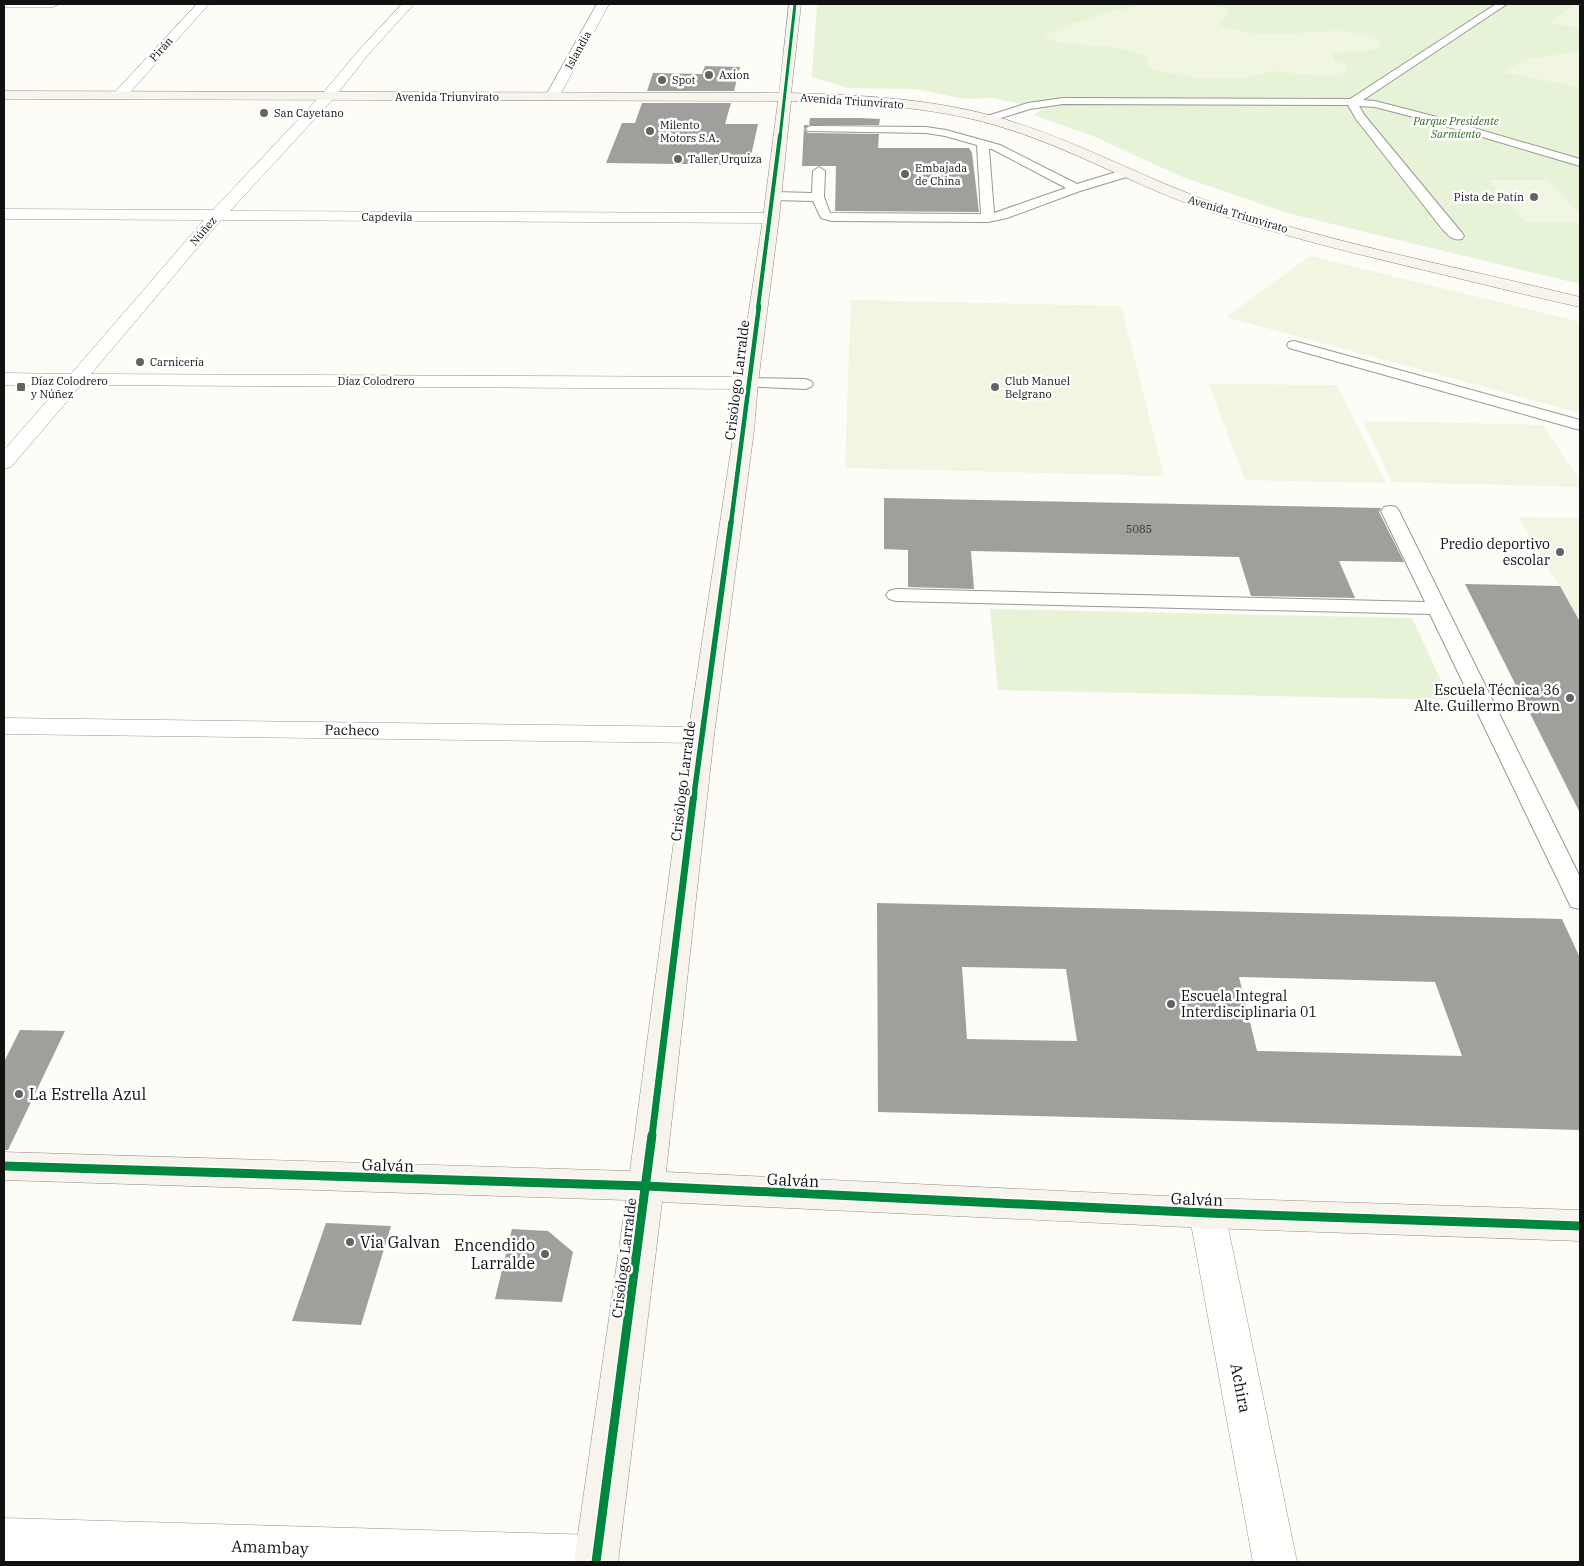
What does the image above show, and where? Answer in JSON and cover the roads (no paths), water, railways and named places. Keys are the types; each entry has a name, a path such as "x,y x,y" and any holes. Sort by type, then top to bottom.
{"street":[{"path":"4,4 53,4"},
{"name":"Pirán","path":"120,95 203,4"},
{"name":"Núñez","path":"4,463 216,216 328,96 408,4"},
{"name":"Islandia","path":"552,97 603,4"},
{"name":"Crisólogo Larralde","path":"597,1559 646,1186 701,734 744,430 748,383 774,196 795,4"},
{"name":"Avenida Triunvirato","path":"4,95 784,97 881,102 935,109 988,119 1031,132 1194,201 1265,224 1580,302"},
{"name":"Capdevila","path":"4,214 771,218"},
{"name":"Díaz Colodrero","path":"4,379 748,383"},
{"name":"Pacheco","path":"4,726 701,734"},
{"name":"Galván","path":"4,1166 646,1186 1208,1213 1580,1226"},
{"name":"Achira","path":"1208,1213 1275,1562"},
{"name":"Amambay","path":"4,1539 597,1559"}],"lane":[{"path":"1352,102 1502,4"},
{"path":"988,119 1028,106 1063,101 1352,102 1375,104 1429,118 1580,163"},
{"path":"1352,102 1366,125 1457,236"},
{"path":"812,129 926,130 983,143 1008,153 1076,188"},
{"path":"983,143 988,218"},
{"path":"819,171 818,197 825,215 832,218 988,218 1126,173"},
{"path":"774,196 818,197"},
{"path":"1294,345 1580,425"},
{"path":"748,383 805,384"},
{"path":"1390,511 1580,901"},
{"path":"896,595 1437,608"}],"place":[{"name":"Axion","path":"709,75"},
{"name":"Spot","path":"662,80"},
{"name":"San Cayetano","path":"264,113"},
{"name":"Milento Motors S.A.","path":"650,131"},
{"name":"Taller Urquiza","path":"678,159"},
{"name":"Embajada de China","path":"905,174"},
{"name":"Pista de Patín","path":"1534,197"},
{"name":"Carnicería","path":"140,362"},
{"name":"Díaz Colodrero y Núñez","path":"21,387"},
{"name":"Club Manuel Belgrano","path":"995,387"},
{"name":"Predio deportivo escolar","path":"1560,552"},
{"name":"Escuela Técnica 36 Alte. Guillermo Brown","path":"1570,698"},
{"name":"Escuela Integral Interdisciplinaria 01","path":"1171,1004"},
{"name":"La Estrella Azul","path":"19,1094"},
{"name":"Via Galvan","path":"350,1242"},
{"name":"Encendido Larralde","path":"545,1254"}],"park label":[{"name":"Parque Presidente Sarmiento","path":"1456,127"}]}
